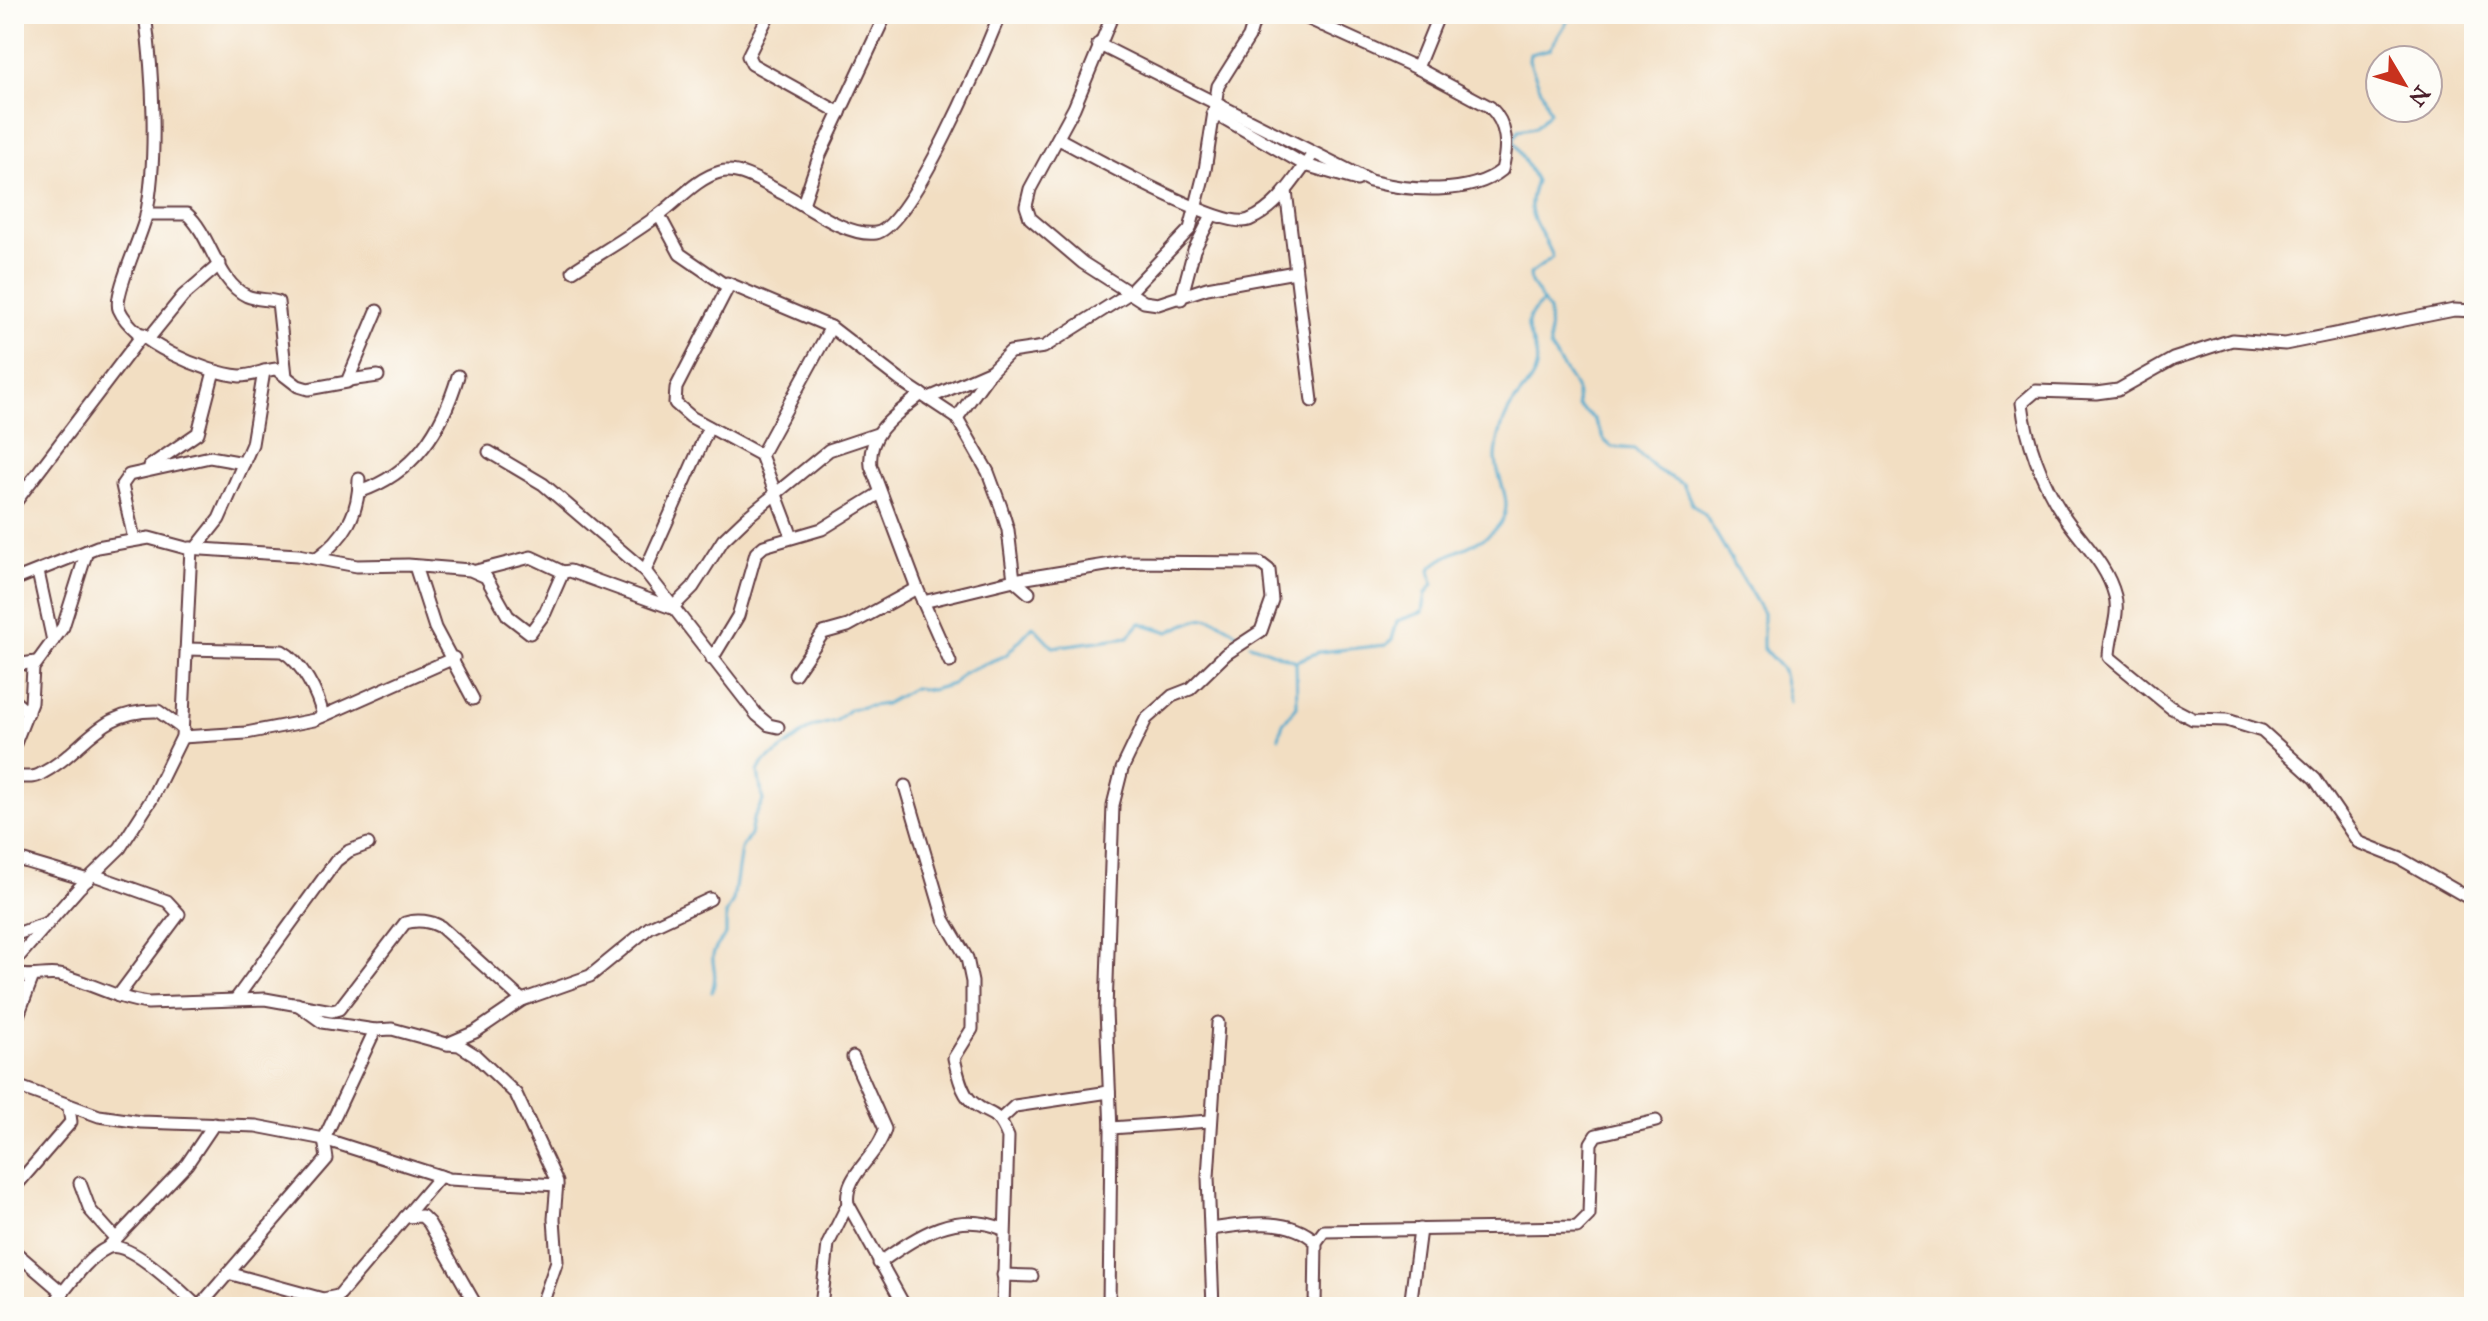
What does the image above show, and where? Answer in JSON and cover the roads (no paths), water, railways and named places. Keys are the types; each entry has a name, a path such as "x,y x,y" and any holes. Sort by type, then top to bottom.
{"street":[{"path":"145,14 153,113 146,214 118,302 120,311 146,336 197,367 238,376 276,369 298,386 308,389 341,386 349,380 378,376"},
{"path":"769,14 751,45 748,56 752,64 840,113"},
{"path":"803,204 840,113 886,14"},
{"path":"573,271 659,215 706,179 722,172 739,173 858,233 879,233 895,222 958,111 1000,14"},
{"path":"1113,14 1059,139 1030,189 1026,206 1030,218 1044,233 1128,294 1158,304 1207,288 1295,272"},
{"path":"957,418 992,370 1010,352 1044,347 1128,294 1190,229 1197,209 1218,86 1249,37 1256,14"},
{"path":"1098,44 1338,177 1392,187 1433,188 1491,179 1502,170 1505,133 1500,117 1475,97 1298,14"},
{"path":"1322,25 1329,14"},
{"path":"1417,68 1439,14"},
{"path":"1059,139 1197,209 1246,222 1265,212 1286,191 1309,159"},
{"path":"1286,191 1312,401"},
{"path":"146,214 187,214 198,223 220,264 240,291 280,304 286,376"},
{"path":"659,215 680,254 702,272 831,327 957,418 982,460 997,495 1008,530 1014,580 1029,593"},
{"path":"1181,299 1194,250 1212,215"},
{"path":"14,504 146,336 183,296 220,264"},
{"path":"727,283 723,302 676,388 675,403 709,427 761,455 792,537"},
{"path":"2474,311 2454,310 2285,344 2232,340 2173,359 2118,390 2096,393 2036,391 2022,403 2045,483 2062,513 2101,564 2115,595 2109,657 2170,707 2193,719 2227,720 2262,731 2315,779 2358,842 2409,863 2474,901"},
{"path":"349,380 377,311"},
{"path":"761,455 831,327"},
{"path":"672,608 693,587 723,540 829,450 877,434 925,396 992,370"},
{"path":"140,473 198,433 214,371"},
{"path":"14,962 120,848 151,800 182,733 194,548 219,519 244,463 258,425 264,371"},
{"path":"359,492 392,477 426,446 439,428 458,376"},
{"path":"645,571 709,427"},
{"path":"877,434 869,448 880,493 950,662"},
{"path":"489,452 543,484 645,571 757,715 769,725 778,727"},
{"path":"134,539 122,485 125,478 210,457 244,463"},
{"path":"317,558 328,550 356,513 359,479"},
{"path":"712,659 738,616 756,553 764,546 822,529 880,493"},
{"path":"14,580 87,551 149,538 194,548 317,558 357,566 415,566 476,571 531,557 563,572 570,571 672,608"},
{"path":"14,746 28,713 36,662 63,627 87,551"},
{"path":"923,602 1014,580 1109,564 1163,561 1260,563 1269,570 1271,609 1261,631 1226,654 1190,689 1172,696 1146,719 1122,769 1113,805 1106,1010 1111,1128 1109,1307"},
{"path":"415,566 435,628 454,658 473,699"},
{"path":"476,571 490,582 508,616 530,633 545,613 563,572"},
{"path":"38,572 53,641"},
{"path":"795,674 823,633 848,626 917,588"},
{"path":"186,649 282,651 299,666 319,699 323,716"},
{"path":"14,777 39,775 98,726 116,717 158,711 182,733 246,733 323,716 454,658"},
{"path":"14,665 36,662"},
{"path":"14,701 28,713"},
{"path":"905,786 944,919 967,958 972,982 972,1029 954,1058 957,1071 972,1101 1001,1119 1008,1137 1003,1307"},
{"path":"236,999 336,861 349,851 368,844"},
{"path":"14,858 167,901 179,914 118,996"},
{"path":"447,1044 475,1032 522,1000 590,976 650,927 710,899"},
{"path":"14,973 33,976 61,974 118,996 148,1003 236,999 339,1009 405,923 412,921 434,923 441,927 522,1000"},
{"path":"14,935 47,923"},
{"path":"14,1026 33,976"},
{"path":"296,1004 322,1022 375,1030 392,1029 459,1045 475,1055 516,1094 557,1185 554,1219 557,1261 541,1307"},
{"path":"1213,1307 1208,1177 1218,1023"},
{"path":"80,1183 90,1210 113,1242 131,1252 199,1307 327,1159 324,1139 375,1030"},
{"path":"821,1307 828,1244 848,1204 849,1185 883,1139 885,1129 853,1057"},
{"path":"14,1085 69,1108 141,1122 256,1126 324,1139 440,1176 557,1185"},
{"path":"1001,1119 1015,1106 1109,1092"},
{"path":"14,1188 71,1122 69,1108"},
{"path":"1111,1128 1210,1121"},
{"path":"1315,1307 1316,1242 1328,1229 1582,1225 1589,1215 1591,1151 1596,1135 1656,1121"},
{"path":"51,1307 96,1256 187,1164 214,1124"},
{"path":"329,1307 440,1176"},
{"path":"848,1204 905,1307"},
{"path":"405,1217 422,1216 429,1223 477,1307"},
{"path":"879,1263 919,1235 947,1224 986,1222 1003,1229"},
{"path":"1211,1229 1245,1224 1275,1225 1299,1228 1316,1242"},
{"path":"1410,1307 1420,1229"},
{"path":"14,1251 63,1293"},
{"path":"228,1273 323,1299 338,1296"},
{"path":"1003,1275 1032,1276"}],"waterway":[{"path":"1572,14 1550,49 1530,54 1529,60 1550,112 1535,127 1519,130 1513,140 1536,181 1532,213 1553,257 1530,274 1531,283 1549,311 1550,348 1576,388 1578,406 1594,419 1605,441 1612,447 1634,449 1657,470 1683,484 1692,504 1705,515 1763,613 1763,648 1783,670 1790,702"},
{"path":"1296,661 1319,652 1386,645 1392,640 1397,621 1423,612 1426,593 1433,584 1430,569 1447,556 1486,537 1501,522 1506,506 1497,465 1498,443 1509,410 1535,373 1537,358 1528,327 1533,311 1543,302"},
{"path":"712,992 714,951 726,935 726,914 733,901 741,849 763,801 758,772 762,764 812,727 836,721 850,709 885,704 914,688 931,690 953,684 963,673 1006,655 1033,626 1053,647 1128,637 1140,623 1169,632 1207,618 1244,639"},
{"path":"1250,644 1296,661 1297,706 1283,723 1279,737"}]}
